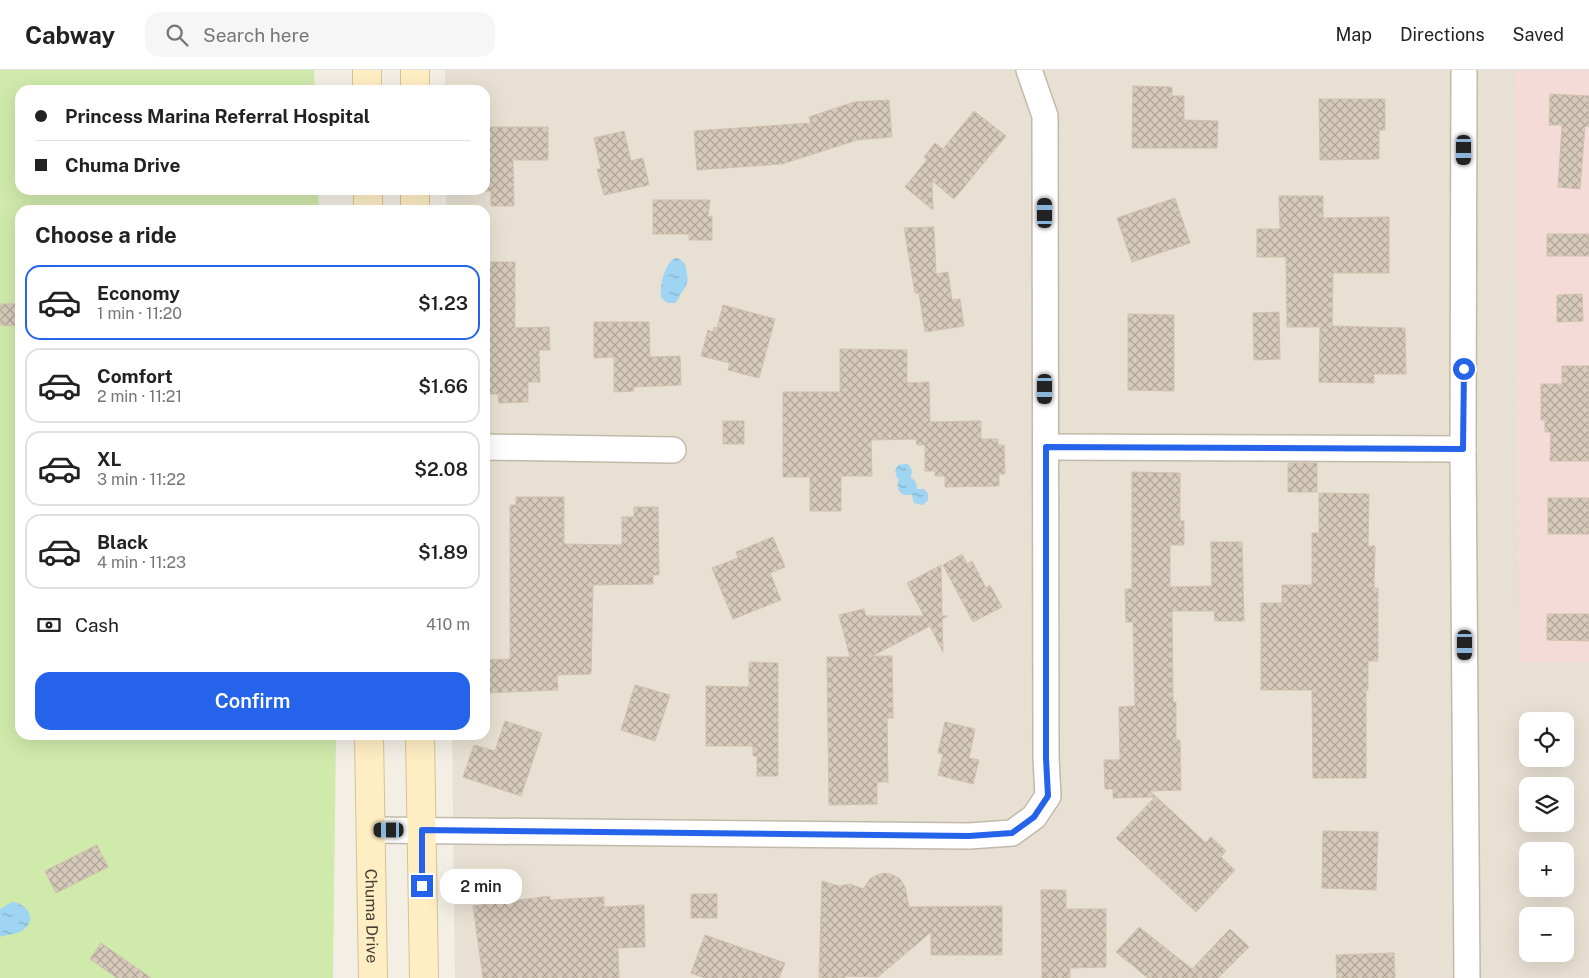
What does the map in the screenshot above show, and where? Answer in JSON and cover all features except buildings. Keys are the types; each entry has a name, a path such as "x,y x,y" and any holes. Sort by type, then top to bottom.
{"main road":[{"path":"367,70 368,85"},
{"path":"415,70 415,85"},
{"name":"Chuma Drive","path":"369,740 374,978"},
{"path":"420,740 424,978"}],"street":[{"path":"372,830 969,836 1012,833 1034,817 1048,796 1046,758 1045,116 1029,70"},
{"path":"1464,70 1463,449 1467,978"},
{"path":"490,447 673,450"},
{"path":"1046,447 1463,449"}],"shaded area":[{"path":"445,70 1589,70 1589,978 455,978 452,740 490,740 490,205 446,205 446,195 490,195 490,85 445,85"},
{"path":"1515,70 1589,70 1589,663 1520,663"}],"green space":[{"path":"0,70 314,70 315,85 15,85 15,195 318,195 319,205 15,205 15,740 336,740 333,978 0,978"}],"water":[{"path":"676,258 685,264 687,281 676,302 668,303 662,299 661,294 663,276 669,264"},
{"path":"908,464 912,470 911,477 916,482 917,489 924,489 928,494 928,500 923,505 914,503 912,495 904,495 898,489 899,480 895,471 898,465"},
{"path":"12,902 22,905 26,909 29,913 30,922 21,932 0,937 0,909"}],"route":[{"path":"422,886 422,830 969,836 1012,833 1034,817 1048,796 1046,758 1046,447 1463,449 1464,369"}]}
